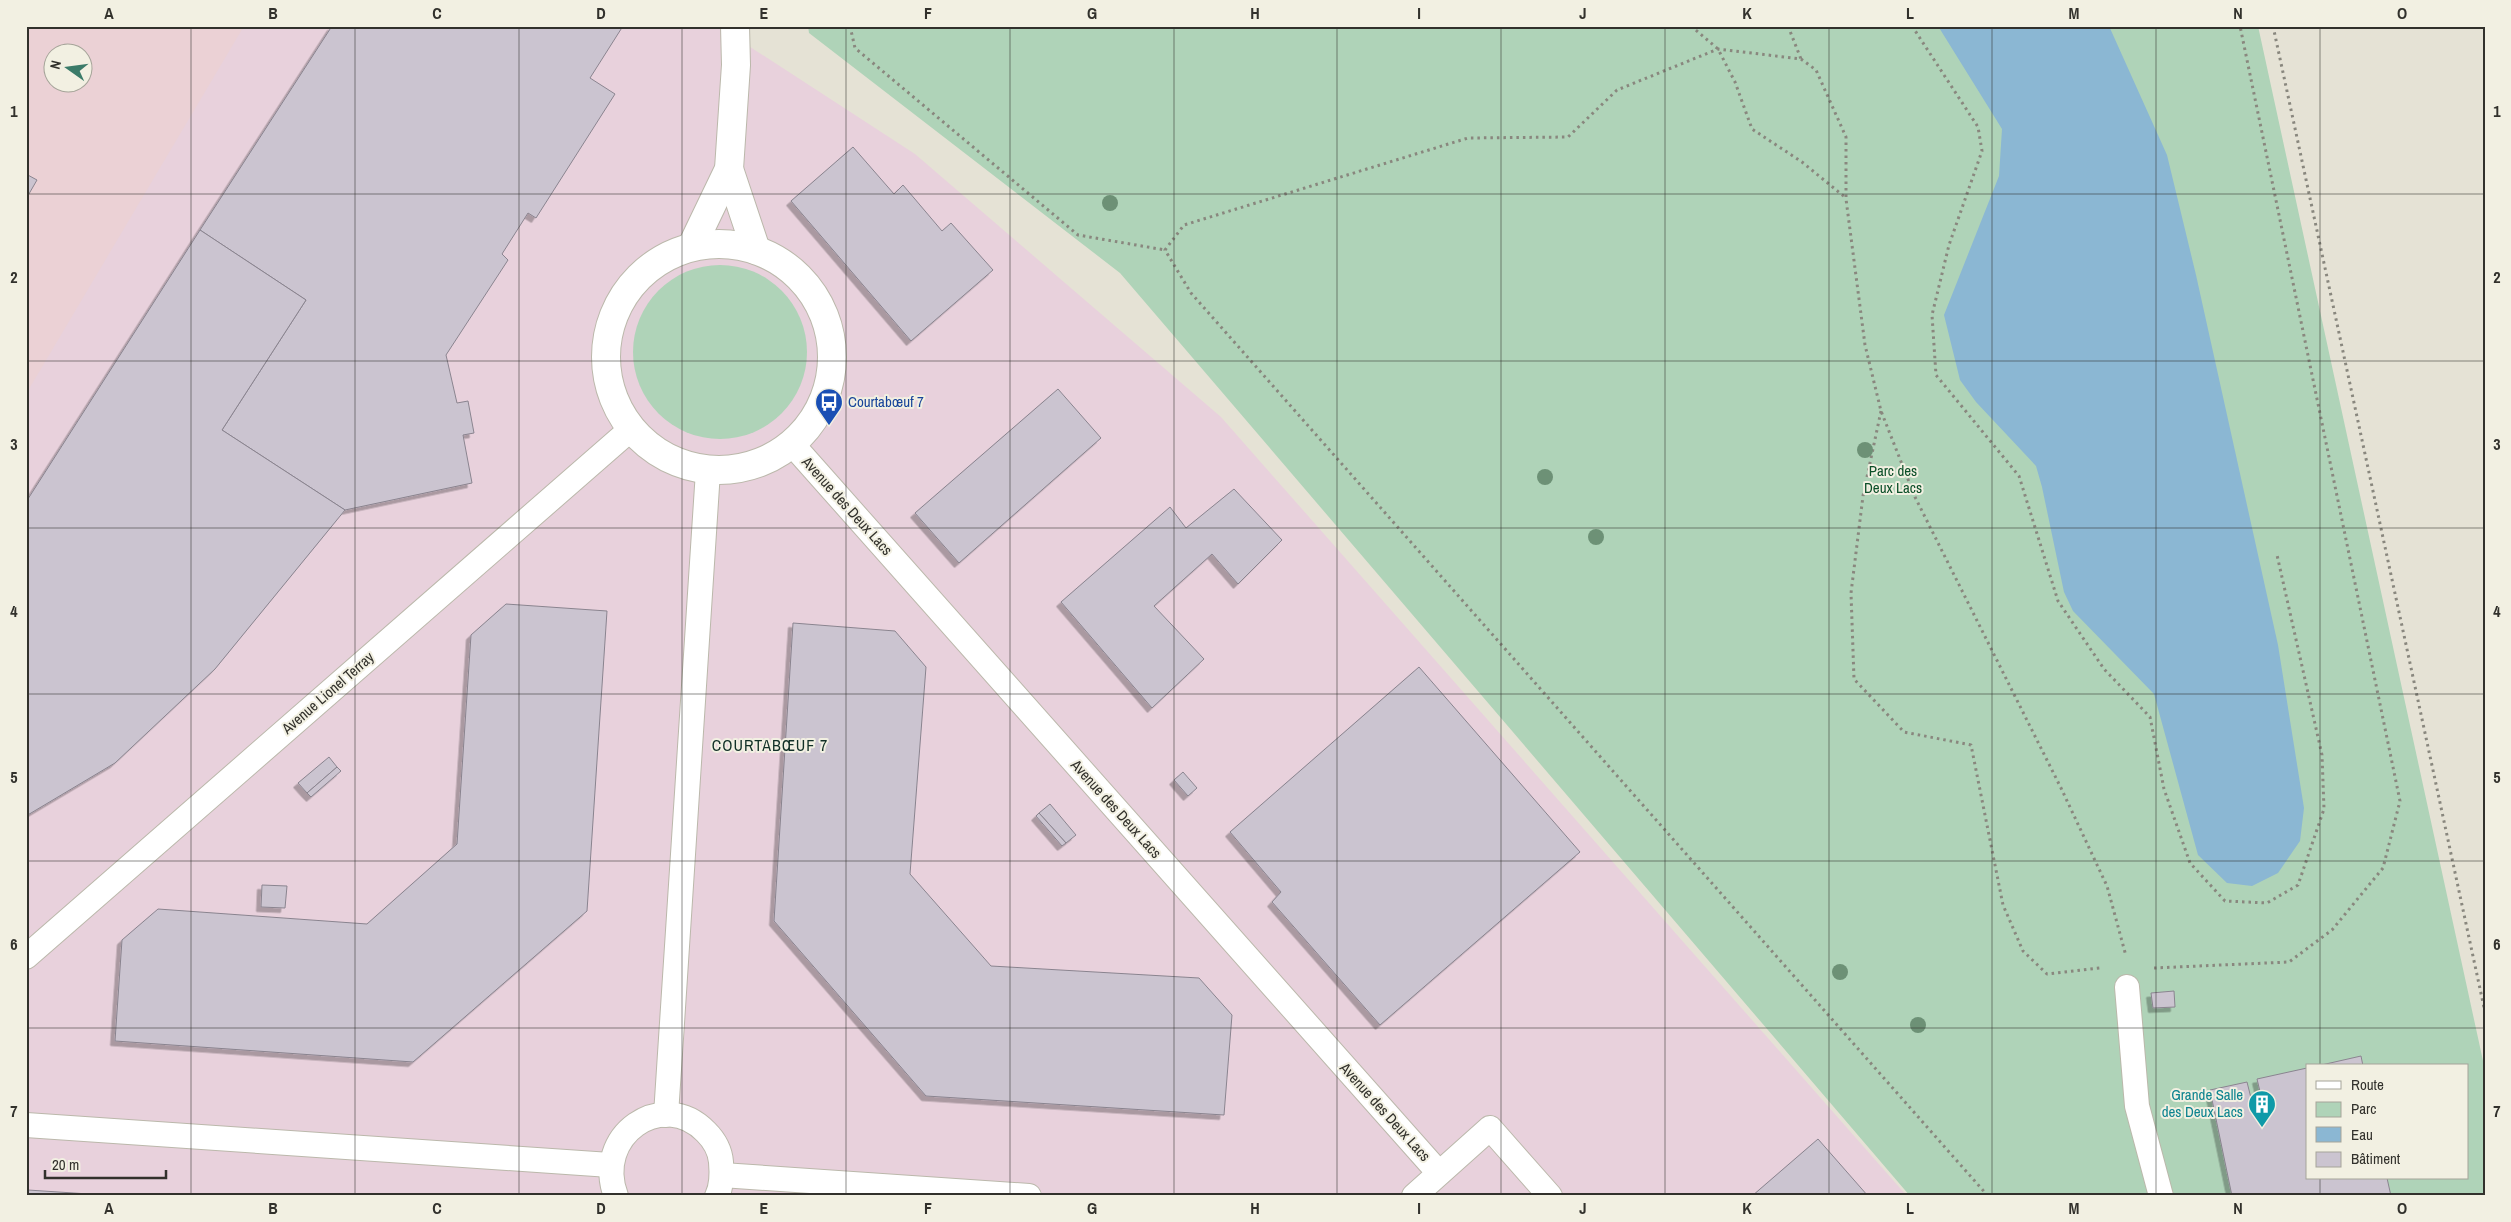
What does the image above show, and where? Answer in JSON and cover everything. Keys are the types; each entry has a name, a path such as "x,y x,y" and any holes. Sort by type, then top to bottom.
{"street":[{"path":"692,246 729,169 736,65 735,26"},
{"path":"729,169 756,250"},
{"name":"Avenue des Deux Lacs","path":"724,243 756,250 787,265 811,289 826,320 832,353 828,387 815,418 792,444 767,460 738,469 708,470 678,464 652,450 631,429 612,396 605,359 611,321 629,287 657,261 692,246 724,243"}],"lane":[{"name":"Avenue Lionel Terray","path":"26,957 631,429"},
{"name":"Avenue des Deux Lacs","path":"792,444 1440,1173"},
{"path":"666,1115 708,470"},
{"path":"2129,978 2137,1106 2161,1196"},
{"path":"616,1196 611,1183 610,1165 614,1150 623,1136 635,1124 650,1117 666,1115 684,1118 700,1126 713,1140 721,1156 719,1185 1028,1196"},
{"path":"26,1125 610,1165"},
{"name":"Avenue des Deux Lacs","path":"1414,1196 1490,1128 1550,1196"}],"path":[{"path":"850,26 855,48 1078,235 1165,250 1191,293 1988,1196"},
{"path":"1691,26 1718,49 1735,82 1752,129 1802,162 1846,199"},
{"path":"1788,26 1801,59"},
{"path":"1912,26 1978,127 1982,151 1949,245 1932,315 1936,375 2018,476 2058,601 2104,669 2150,717 2164,789 2190,863 2225,901 2267,903 2298,885 2324,810 2322,755 2277,555"},
{"path":"1881,411 1863,496 1851,593 1854,679 1904,732 1971,745 2003,905 2023,951 2047,974 2114,967 2129,978 2289,962 2332,930 2383,868 2400,800 2240,26"},
{"path":"2273,26 2485,1012"},
{"path":"1165,250 1184,225 1468,138 1568,137 1617,90 1718,49 1801,59 1816,70 1846,137 1846,199 1865,345 1881,411 1916,497 2061,788 2107,886 2129,978"}],"shaded area":[{"path":"26,26 718,26 915,154 1221,417 1907,1196 26,1196"},
{"path":"26,26 244,26 26,394"}],"green space":[{"name":"Parc des Deux Lacs","path":"808,26 2258,26 2485,1070 2485,1196 1910,1196 1120,273 809,33"},
{"path":"720,265 737,267 761,275 787,297 797,311 803,327 807,352 805,369 797,393 775,419 761,429 745,435 720,439 703,437 679,429 653,407 643,393 637,377 633,352 635,335 643,311 665,285 679,275 695,269"}],"water":[{"path":"1938,26 2109,26 2167,155 2196,275 2278,645 2304,808 2300,841 2278,873 2252,886 2227,883 2198,855 2154,694 2073,611 2064,592 2036,466 1976,402 1960,380 1944,315 1999,176 2002,129"}],"building":[{"path":"332,26 623,26 590,78 615,94 536,218 528,213 502,254 508,260 446,355 457,403 468,401 474,433 463,435 472,483 345,510 222,430 306,300 200,230"},
{"path":"853,147 894,194 903,185 942,231 951,223 993,270 911,341 791,201"},
{"path":"26,174 37,180 26,199"},
{"path":"200,230 306,300 222,430 345,510 215,669 115,763 26,816 26,502"},
{"path":"1058,389 1101,438 959,563 915,513"},
{"path":"1234,489 1282,540 1238,584 1212,554 1154,606 1204,659 1152,708 1061,602 1170,507 1186,528"},
{"path":"506,604 607,611 587,911 413,1062 115,1041 122,940 158,909 367,924 457,844 471,635"},
{"path":"793,623 895,631 926,667 910,874 991,966 1199,978 1232,1015 1224,1115 926,1096 774,921"},
{"path":"1419,667 1580,852 1380,1025 1272,902 1281,892 1230,832"},
{"path":"329,757 337,767 307,793 298,783"},
{"path":"337,767 341,771 311,797 307,793"},
{"path":"1183,772 1197,788 1188,796 1174,780"},
{"path":"1050,804 1076,835 1066,843 1039,813"},
{"path":"1039,813 1066,843 1062,846 1036,816"},
{"path":"262,885 287,886 285,908 261,907"},
{"path":"2174,991 2175,1007 2153,1008 2151,993"},
{"path":"2361,1056 2363,1064 2326,1064"},
{"name":"Grande Salle des Deux Lacs","path":"2306,1068 2306,1180 2387,1180 2391,1196 2232,1196 2210,1090 2247,1082 2253,1106 2263,1104 2257,1079"},
{"path":"1818,1139 1868,1196 1752,1196"},
{"path":"28,1190 104,1195 104,1196 28,1196"}],"place":[{"name":"Courtabœuf 7","path":"829,426"},
{"name":"Grande Salle des Deux Lacs","path":"2262,1128"}],"district":[{"name":"COURTABŒUF 7","path":"770,745"}]}
